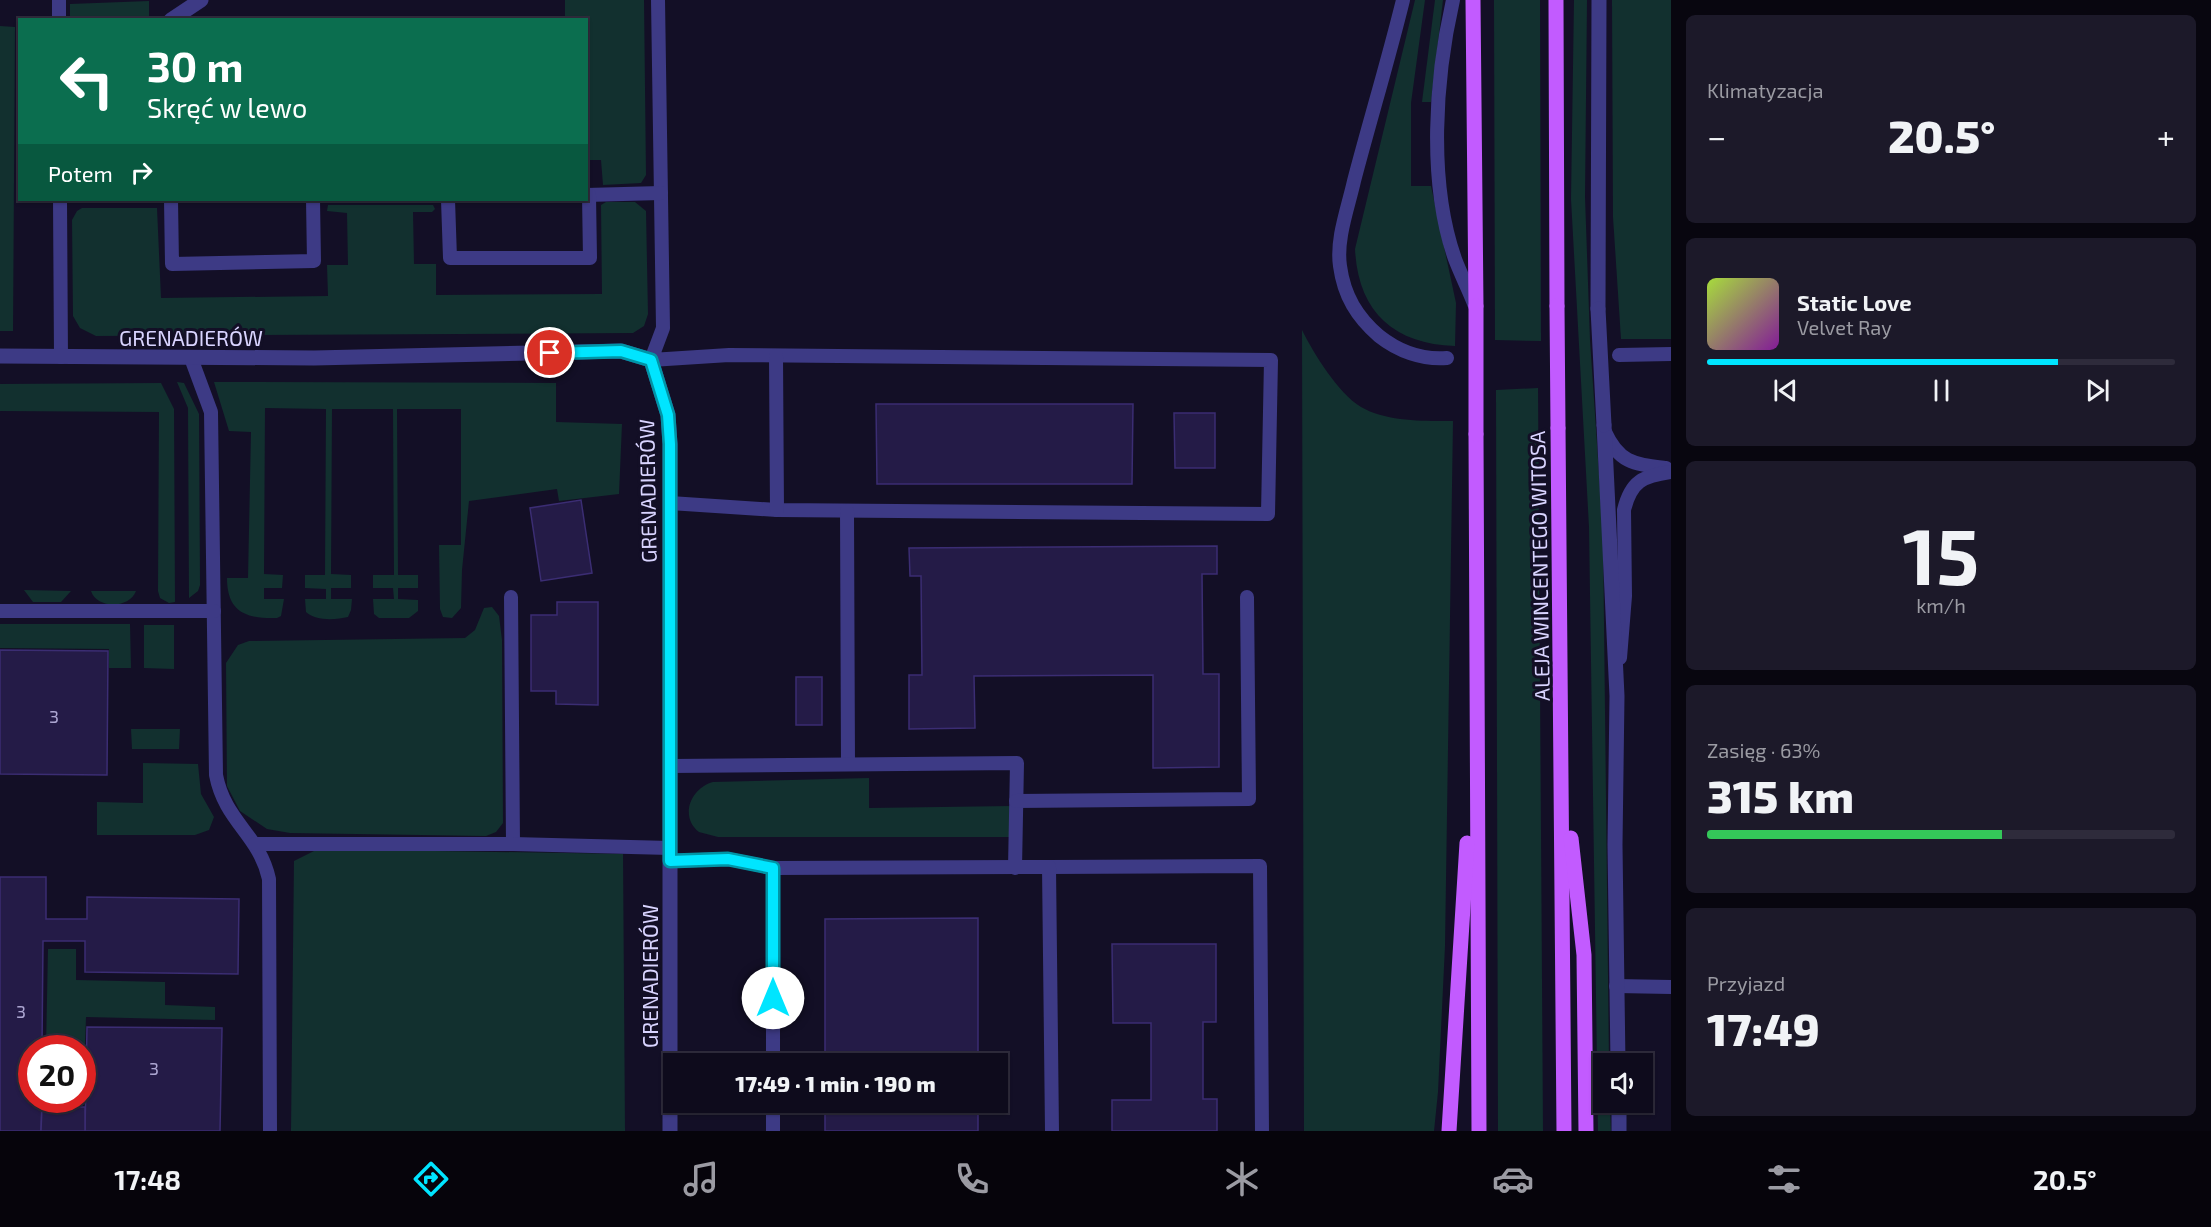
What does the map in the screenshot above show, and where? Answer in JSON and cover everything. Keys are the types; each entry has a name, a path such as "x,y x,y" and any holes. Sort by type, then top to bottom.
{"main road":[{"path":"1473,0 1476,306 1475,735 1479,1131"},
{"name":"ALEJA WINCENTEGO WITOSA","path":"1556,0 1564,1131"},
{"path":"1449,1131 1475,735"},
{"path":"1562,752 1584,955 1586,1131"}],"street":[{"path":"174,18 201,0"},
{"path":"1599,0 1598,309 1617,696 1618,1053"},
{"name":"GRENADIERÓW","path":"0,356 314,358 621,351 651,360 668,415 670,503 669,1131"},
{"path":"1618,1113 1619,1131"}],"lane":[{"path":"59,0 59,18"},
{"path":"658,0 663,328 651,360 729,355 1271,360 1268,514 777,510 670,503"},
{"path":"1403,0 1348,207 1340,246 1340,265 1344,288 1352,305 1378,334 1410,353 1429,358 1447,358"},
{"path":"1453,0 1440,91 1438,173 1440,196 1455,259 1476,306"},
{"path":"448,201 450,258 590,258 588,195 661,193"},
{"path":"60,201 62,357"},
{"path":"171,201 172,264 314,261 313,201"},
{"path":"1619,354 1671,354"},
{"path":"776,356 777,510"},
{"path":"191,358 211,412 216,775 220,795 228,811 265,859 270,879 270,1131"},
{"path":"1605,429 1614,450 1625,458 1637,464 1671,470"},
{"path":"1617,696 1625,596 1624,510 1629,491 1644,478 1671,470"},
{"path":"847,511 848,764"},
{"path":"511,597 513,844"},
{"path":"1016,801 1249,799 1247,597"},
{"path":"0,611 214,611"},
{"path":"670,766 1017,763 1016,868"},
{"path":"255,844 513,844 728,859 773,868 1260,866 1262,1131"},
{"path":"1048,867 1052,1131"},
{"path":"773,868 773,1053"},
{"path":"1616,986 1671,987"},
{"path":"773,1113 773,1131"}],"green space":[{"path":"565,0 644,0 646,175 641,183 603,185 601,160 588,160 588,18 565,18"},
{"path":"1415,0 1425,0 1411,103 1411,186 1431,186 1456,303 1455,346 1414,339 1397,331 1383,320 1363,290 1355,249"},
{"path":"1435,0 1443,0 1431,102 1422,102"},
{"path":"1494,0 1540,0 1541,341 1495,340"},
{"path":"1574,0 1587,0 1585,197 1590,340 1603,534 1609,1053 1597,1053 1589,527 1571,199"},
{"path":"1612,0 1671,0 1671,339 1621,339 1613,217"},
{"path":"149,1 149,18 70,18 70,4"},
{"path":"0,26 15,27 13,331 0,331"},
{"path":"606,202 635,202 646,211 648,314 644,326 633,333 96,336 80,328 73,316 72,220 77,211 82,208 157,208 161,298 328,296 327,265 348,265 347,213 327,211 328,205 433,205 435,209 432,212 413,212 414,264 436,264 436,295 602,294 601,205"},
{"path":"1302,330 1335,383 1361,407 1382,416 1394,418 1453,421 1445,946 1434,1131 1304,1131"},
{"path":"177,382 184,383 199,414 200,585 198,591 189,598 188,408"},
{"path":"214,382 556,383 556,422 622,424 619,494 559,501 557,489 469,501 462,570 461,608 452,618 443,617 440,609 439,545 461,545 461,409 397,409 398,575 418,575 418,588 398,588 398,599 418,600 418,611 409,618 379,618 374,614 373,599 394,599 393,588 373,588 373,575 394,575 393,409 332,409 331,574 351,575 351,588 331,588 331,599 352,599 348,617 331,619 315,617 306,612 305,599 326,599 326,589 305,588 305,575 325,575 326,409 265,408 264,574 283,575 282,588 264,588 264,599 284,599 281,616 277,618 248,615 240,611 230,599 227,578 248,578 251,432 229,431"},
{"path":"161,383 174,409 175,602 169,603 160,598 158,591 159,412 0,411 0,384"},
{"path":"1538,388 1543,1131 1498,1131 1496,390"},
{"path":"24,590 71,591 61,602 33,602"},
{"path":"91,591 136,591 127,601 120,604 106,604 94,597"},
{"path":"492,607 499,616 502,640 503,823 496,832 486,836 290,833 267,829 240,811 227,786 226,663 238,645 249,641 465,638 475,630 484,608"},
{"path":"0,624 130,624 131,668 109,668 109,649 0,648"},
{"path":"144,625 174,625 174,669 144,668"},
{"path":"131,729 180,729 179,749 132,749"},
{"path":"143,763 198,764 201,794 214,817 209,830 195,835 97,835 97,802 143,803"},
{"path":"869,778 869,808 1012,806 1011,837 718,837 699,832 693,826 690,818 690,803 694,796 705,785 713,782"},
{"path":"318,849 623,854 625,1131 291,1131 294,861"},
{"path":"48,949 76,949 76,980 165,982 165,1005 215,1007 215,1020 86,1017 85,1035 46,1035"},
{"path":"1598,1113 1610,1113 1611,1131 1598,1131"}],"building":[{"path":"876,404 1133,404 1132,484 877,484"},
{"path":"1174,413 1215,413 1215,468 1175,468"},
{"path":"581,500 592,573 541,581 530,508"},
{"path":"1217,546 1217,574 1202,574 1203,674 1219,674 1219,767 1153,768 1153,675 974,676 975,728 909,729 909,675 922,675 921,576 910,576 909,548"},
{"path":"557,602 598,602 598,705 556,704 556,691 531,691 531,615 557,615"},
{"path":"0,650 108,651 107,775 0,774"},
{"path":"796,677 822,677 822,725 796,725"},
{"path":"0,877 46,877 46,919 87,919 87,897 239,899 238,974 85,972 85,941 43,941 42,1035 18,1035 18,1113 42,1113 41,1131 0,1131"},
{"path":"978,918 978,1053 825,1053 825,919"},
{"path":"1112,944 1216,944 1216,1022 1203,1022 1203,1099 1217,1099 1217,1131 1112,1131 1112,1100 1151,1100 1151,1023 1113,1023"},
{"path":"87,1027 222,1028 220,1131 85,1131 85,1113 96,1113 96,1035 87,1035"},
{"path":"42,1113 85,1113 85,1131 41,1131"},
{"path":"825,1113 978,1113 978,1131 825,1131"}],"route":[{"path":"550,353 621,351 651,360 668,415 670,444 670,861 728,859 773,868 773,998"}]}
